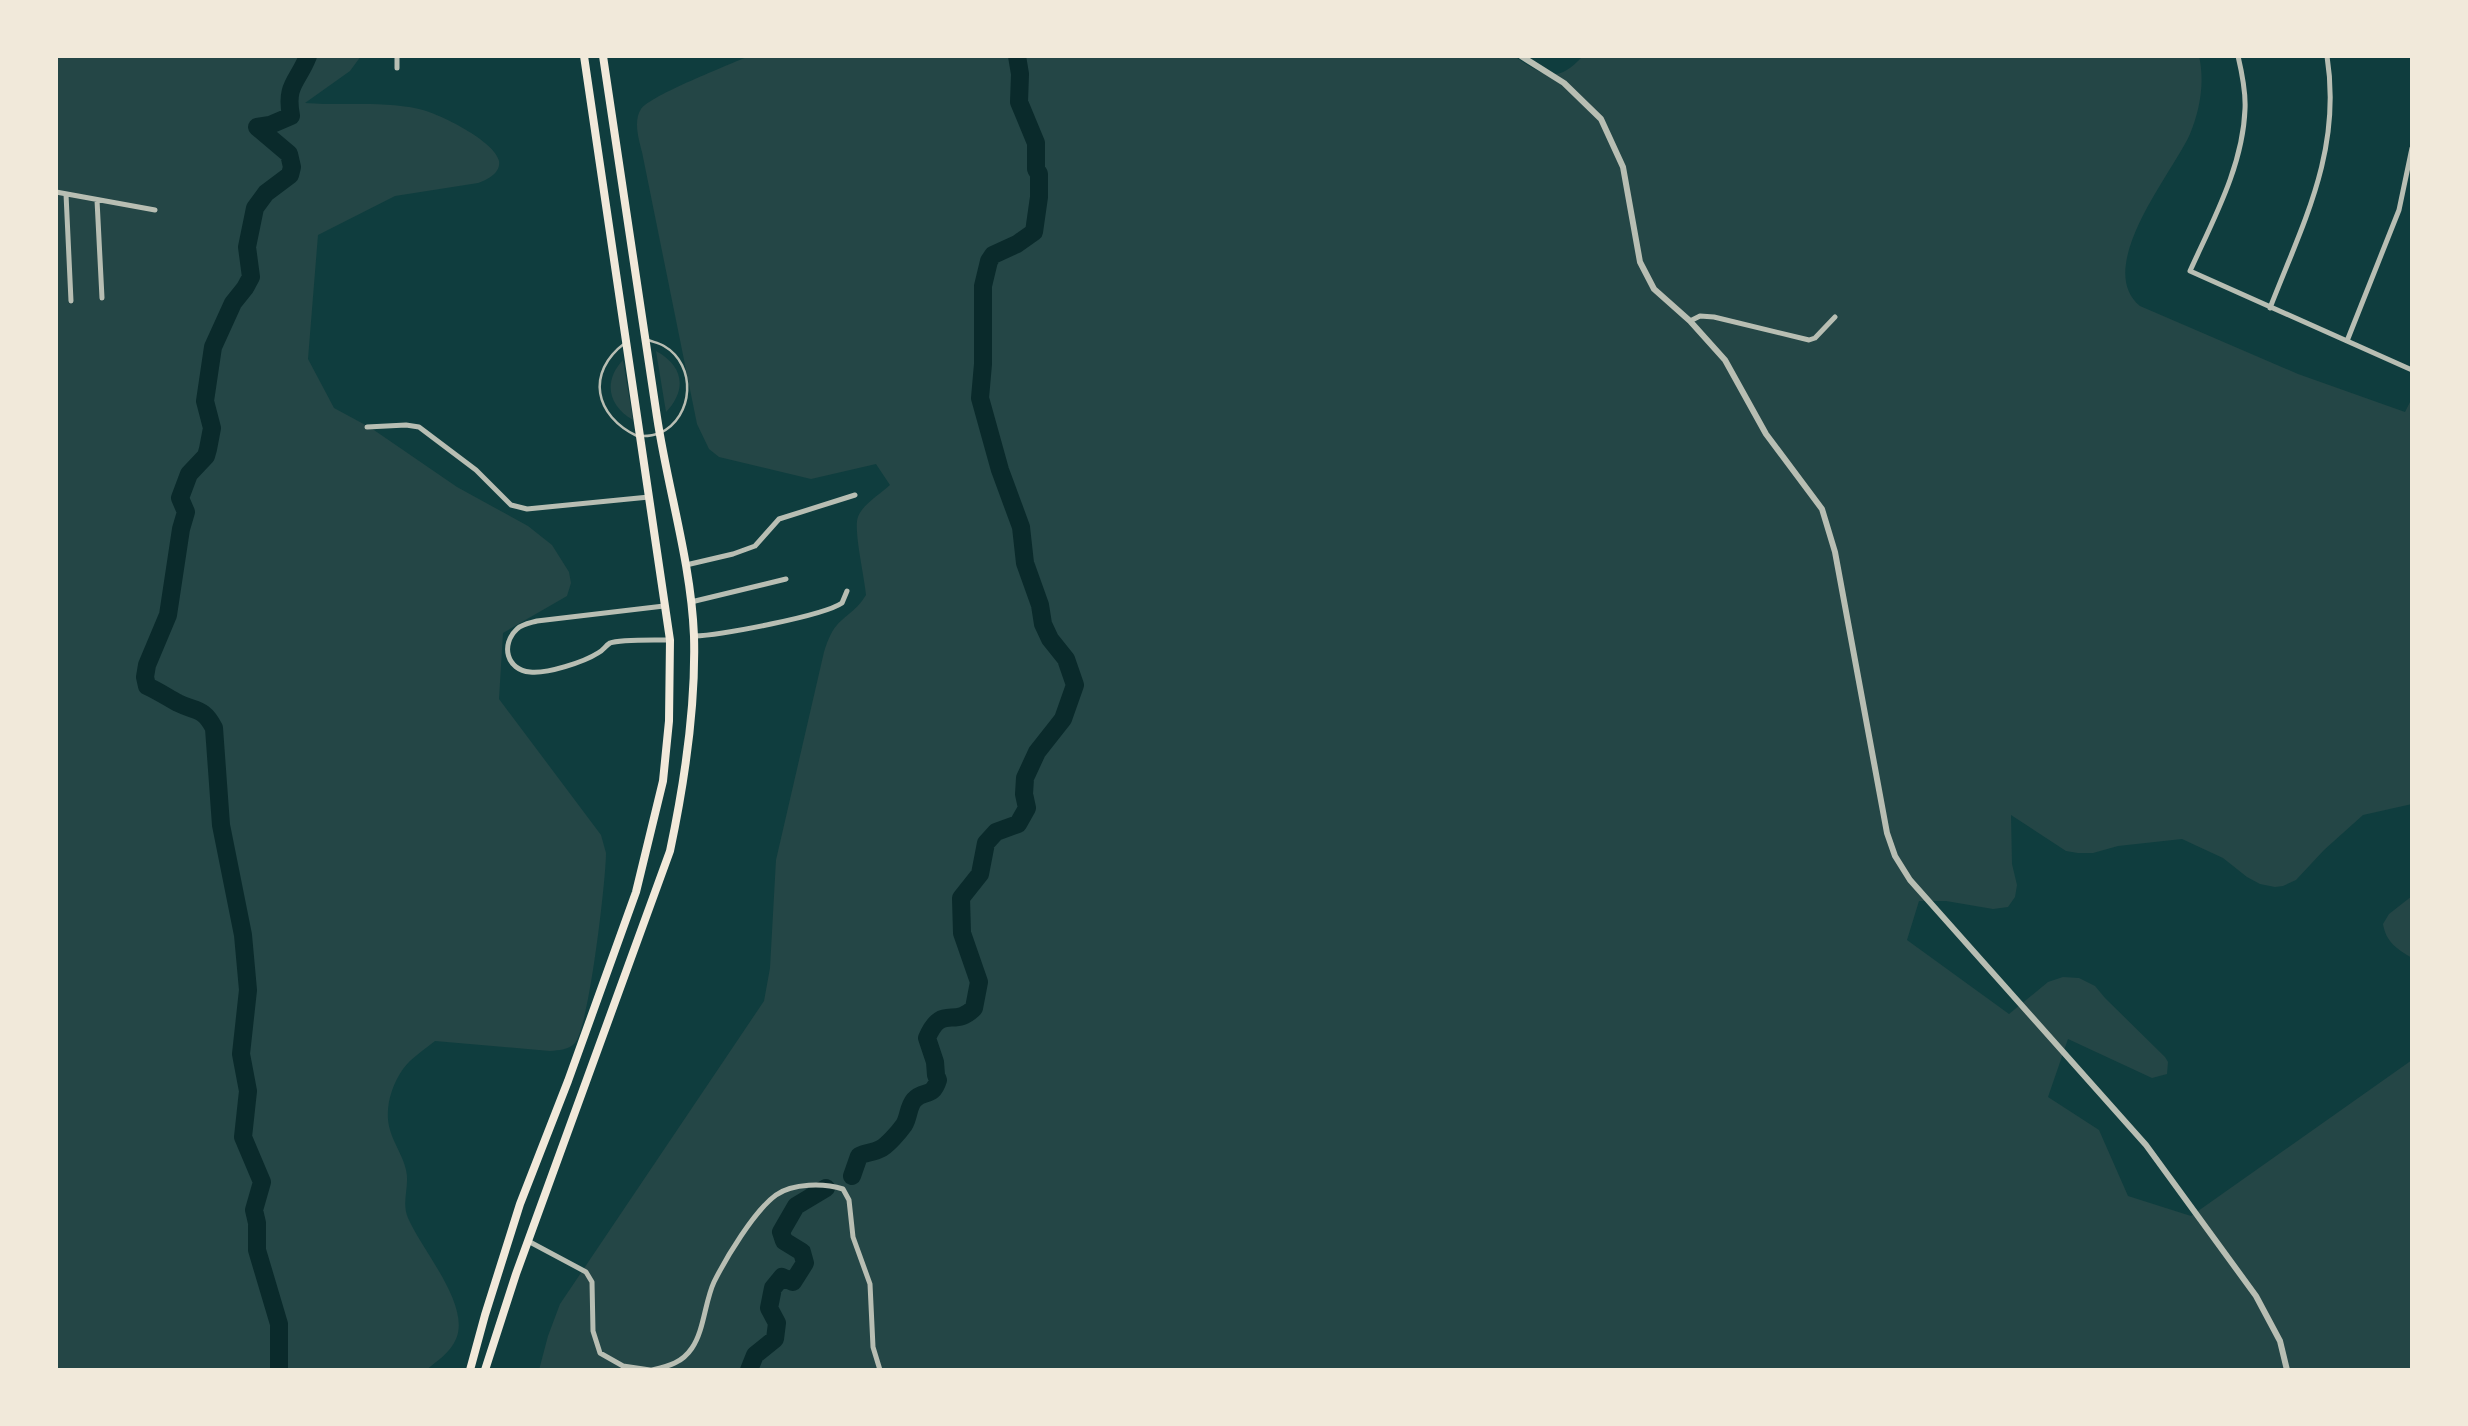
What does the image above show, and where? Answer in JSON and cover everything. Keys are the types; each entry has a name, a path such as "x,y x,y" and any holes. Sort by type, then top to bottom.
{"main road":[{"path":"470,1370 520,1205 636,892 663,781 669,721 670,640 584,56"},
{"path":"485,1370 500,1318 670,851 684,785 690,739 694,636 691,602 659,433 603,56"}],"street":[{"path":"397,56 397,68"},
{"path":"1521,56 1564,83 1601,119 1623,167 1640,262 1654,289 1690,320 1725,360 1766,433 1822,509 1835,552 1887,833 1895,856 1910,880 2146,1145 2256,1296 2280,1341 2287,1370"},
{"path":"2238,56 2244,82 2243,135 2228,185 2190,271 2412,370"},
{"path":"2270,308 2320,179 2326,155 2331,111 2331,81 2327,56"},
{"path":"2347,341 2399,210 2412,148"},
{"path":"56,192 155,210"},
{"path":"66,194 71,301"},
{"path":"97,200 102,298"},
{"path":"1690,320 1700,316 1714,317 1810,340 1835,317"},
{"path":"367,427 419,427 476,470 511,505 527,509 649,498"},
{"path":"686,565 755,546 779,519 855,495"},
{"path":"691,602 786,579"},
{"path":"694,636 746,628 826,610 842,603 847,591"},
{"path":"664,606 523,625 512,635 507,654 510,663 517,669 529,673 542,672 598,653 608,644 622,640 670,640"},
{"path":"528,1241 586,1272 592,1282 593,1331 600,1353 623,1366 651,1370 678,1363 694,1346 714,1283 748,1225 775,1196 791,1188 830,1185 843,1189 849,1200 853,1237 870,1284 873,1347 880,1370"}],"lane":[{"path":"627,342 612,353 603,368 599,385 602,403 611,418 624,430 639,437 659,433 676,421 686,402 688,381 680,361 665,346 645,339"}],"shaded area":[{"path":"56,56 361,56 350,71 305,103 391,105 419,109 452,122 477,137 495,153 499,161 496,172 482,182 395,196 318,235 308,359 334,408 371,428 457,487 528,526 552,545 569,572 571,583 567,596 503,633 499,699 601,835 606,853 591,983 586,1010 575,1043 567,1048 550,1051 435,1041 406,1065 392,1090 388,1122 406,1170 406,1212 414,1231 451,1294 459,1325 456,1339 450,1348 426,1370 56,1370"},
{"path":"749,56 1514,56 1533,69 1557,74 1583,56 2199,56 2201,86 2196,115 2190,134 2141,220 2130,245 2125,268 2128,289 2140,306 2298,374 2405,412 2412,398 2412,804 2363,815 2296,880 2275,887 2260,884 2223,858 2182,839 2078,853 2066,851 2011,815 2012,864 2017,885 2015,897 2008,907 1993,909 1946,901 1919,901 1907,940 2009,1014 2048,982 2063,977 2079,978 2095,986 2165,1057 2168,1062 2167,1074 2152,1078 2068,1039 2048,1097 2099,1130 2128,1196 2191,1216 2412,1060 2412,1370 539,1370 560,1304 764,1001 770,968 776,860 824,652 835,628 866,595 858,543 858,517 867,504 890,485 876,464 811,479 719,457 709,449 697,424 638,136 637,119 641,109 659,96"},
{"path":"656,351 672,364 679,379 677,395 666,412"},
{"path":"623,360 633,420 618,408 611,393 613,376"},
{"path":"2412,896 2412,958 2393,944 2383,924 2389,914"}],"waterway":[{"path":"279,1370 279,1324 257,1250 254,1210 262,1182 243,1137 248,1091 241,1054 248,990 243,935 221,825 214,728 203,713 147,686 145,677 147,665 168,615 186,512 180,498 189,474 206,456 208,449 212,428 205,401 213,347 233,303 251,277 247,247 255,208 266,193 290,175 292,167 289,154 257,127 291,116 291,90 308,56"},
{"path":"852,1176 859,1156 877,1150 889,1142 904,1125 914,1100 936,1086 938,1080 935,1062 927,1038 938,1021 960,1017 974,1008 979,982 962,933 961,898 980,874 986,843 996,832 1018,824 1027,808 1025,778 1037,752 1063,719 1075,685 1066,659 1050,639 1043,624 1040,605 1025,563 1021,527 1000,470 980,398 983,286 989,261 993,255 1017,244 1034,232 1039,197 1036,143 1019,102 1020,74 1017,56"},
{"path":"749,1370 755,1355 775,1339 777,1323 769,1308 773,1288 782,1277 793,1282 805,1263 802,1252 784,1241 781,1232 796,1206 826,1188"}]}
